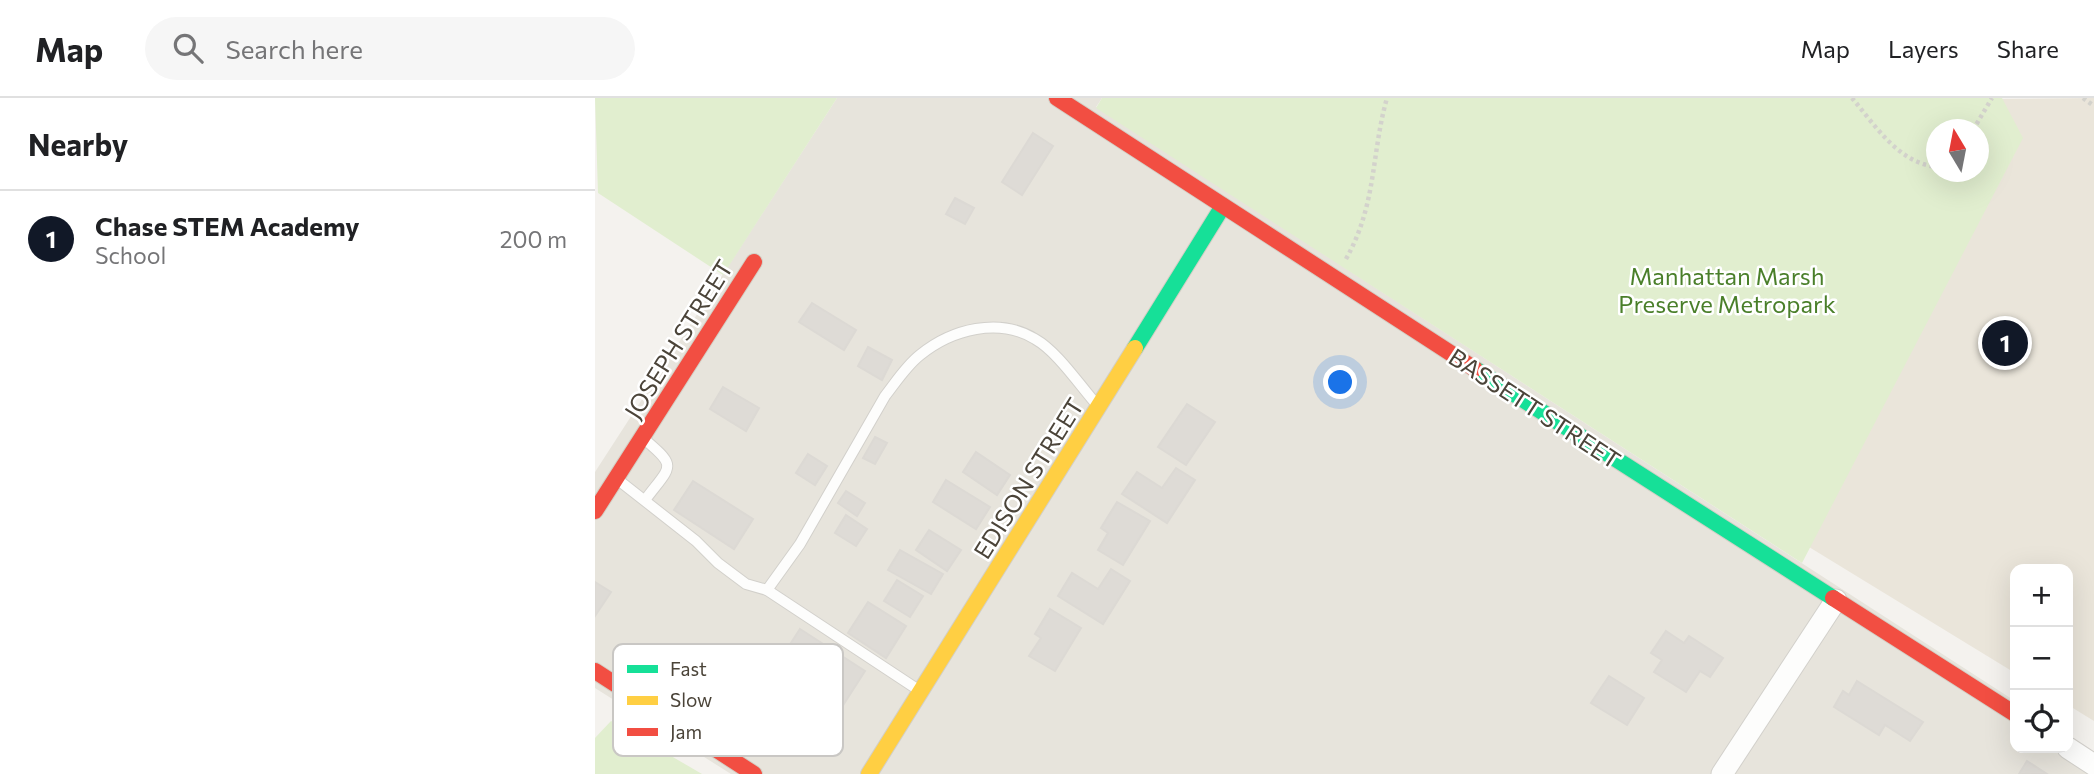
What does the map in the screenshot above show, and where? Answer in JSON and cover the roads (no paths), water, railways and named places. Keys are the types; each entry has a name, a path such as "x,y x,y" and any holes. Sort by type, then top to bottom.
{"street":[{"name":"BASSETT STREET","path":"1057,98 2010,711"},
{"name":"EDISON STREET","path":"870,774 1100,408 1223,206"},
{"name":"JOSEPH STREET","path":"595,512 754,262"},
{"path":"1722,774 1836,600"},
{"path":"595,671 613,683"},
{"path":"2073,751 2094,765"},
{"path":"726,756 754,774"}],"lane":[{"path":"768,590 800,544 885,396 921,354 942,341 967,330 993,326 1015,330 1037,340 1100,408"},
{"path":"643,438 666,457 668,463 666,472 645,500"},
{"path":"617,479 746,584 768,590 920,691"}],"place":[{"name":"Chase STEM Academy","path":"2005,343"}],"park label":[{"name":"Manhattan Marsh Preserve Metropark","path":"1727,289"}]}
